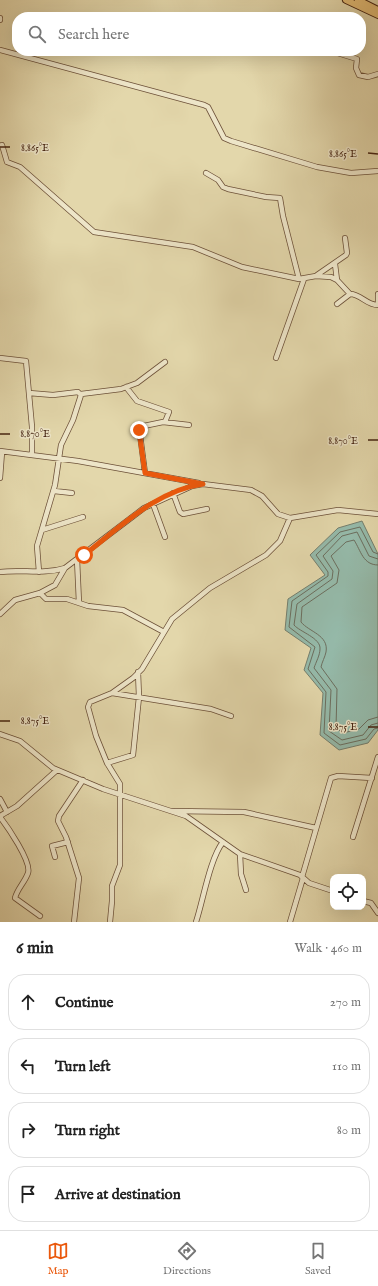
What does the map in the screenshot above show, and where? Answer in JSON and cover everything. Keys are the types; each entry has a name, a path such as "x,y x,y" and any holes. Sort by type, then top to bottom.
{"main road":[{"path":"346,0 378,15"},
{"path":"358,0 378,10"}],"street":[{"path":"0,50 12,53"},
{"path":"22,56 204,105 210,110 224,138 249,148 298,163 351,173 378,171"},
{"path":"347,56 357,59 356,68 360,75 368,77 378,74"},
{"path":"2,145 7,162 20,167 94,232 192,247 242,267 302,279 316,276 331,277 337,280 350,294 355,294 370,305 378,305 378,294"},
{"path":"206,172 218,180 223,187 228,189 266,197 280,198 283,216 302,279 276,358"},
{"path":"316,276 335,264 347,253 345,238"},
{"path":"335,264 337,280"},
{"path":"337,304 350,294"},
{"path":"0,358 26,361 33,442 32,455"},
{"path":"29,393 53,395 78,392 81,394 126,387 137,383 164,362"},
{"path":"126,387 137,400 169,412 165,422"},
{"path":"39,572 37,552 54,491 63,438 75,415 81,394"},
{"path":"145,473 139,427 165,422 189,424"},
{"path":"0,478 1,451 60,459 203,484 251,490 262,496 278,514 290,518 338,510 378,514"},
{"path":"0,614 14,600 40,593 55,585 65,568 144,508 173,493 192,486 203,484"},
{"path":"54,491 72,493"},
{"path":"173,493 180,512 183,514 207,509"},
{"path":"153,504 165,537"},
{"path":"42,530 83,517"},
{"path":"110,922 112,886 120,866 120,784 107,763 96,736 88,707 90,702 112,693 138,672 172,619 210,588 266,555 280,541 290,518"},
{"path":"76,559 79,603"},
{"path":"0,572 13,570 52,572 65,568"},
{"path":"40,593 46,599 67,599 88,606 123,610 164,632"},
{"path":"107,763 133,755 139,696 138,672"},
{"path":"112,693 139,696 217,710 231,716"},
{"path":"0,734 20,741 58,770 103,789 120,793 186,816 240,854 303,877 309,883 330,890"},
{"path":"353,837 378,756"},
{"path":"40,916 15,898 28,873 29,868 19,846 0,816 17,806 58,770"},
{"path":"290,922 332,777 372,778"},
{"path":"74,922 79,878 68,842 58,821 59,816 83,780"},
{"path":"0,799 7,812"},
{"path":"170,811 244,812 316,828"},
{"path":"55,857 52,846 68,842"},
{"path":"196,922 219,847 223,842"},
{"path":"240,854 241,874 246,890"},
{"path":"366,902 370,903 378,913"}],"water":[{"path":"362,521 378,554 378,730 368,743 339,750 320,735 323,693 304,670 311,648 285,630 288,599 325,575 310,555 338,528"}],"route":[{"path":"84,555 144,508 192,486 203,484 145,473 139,430"}]}
